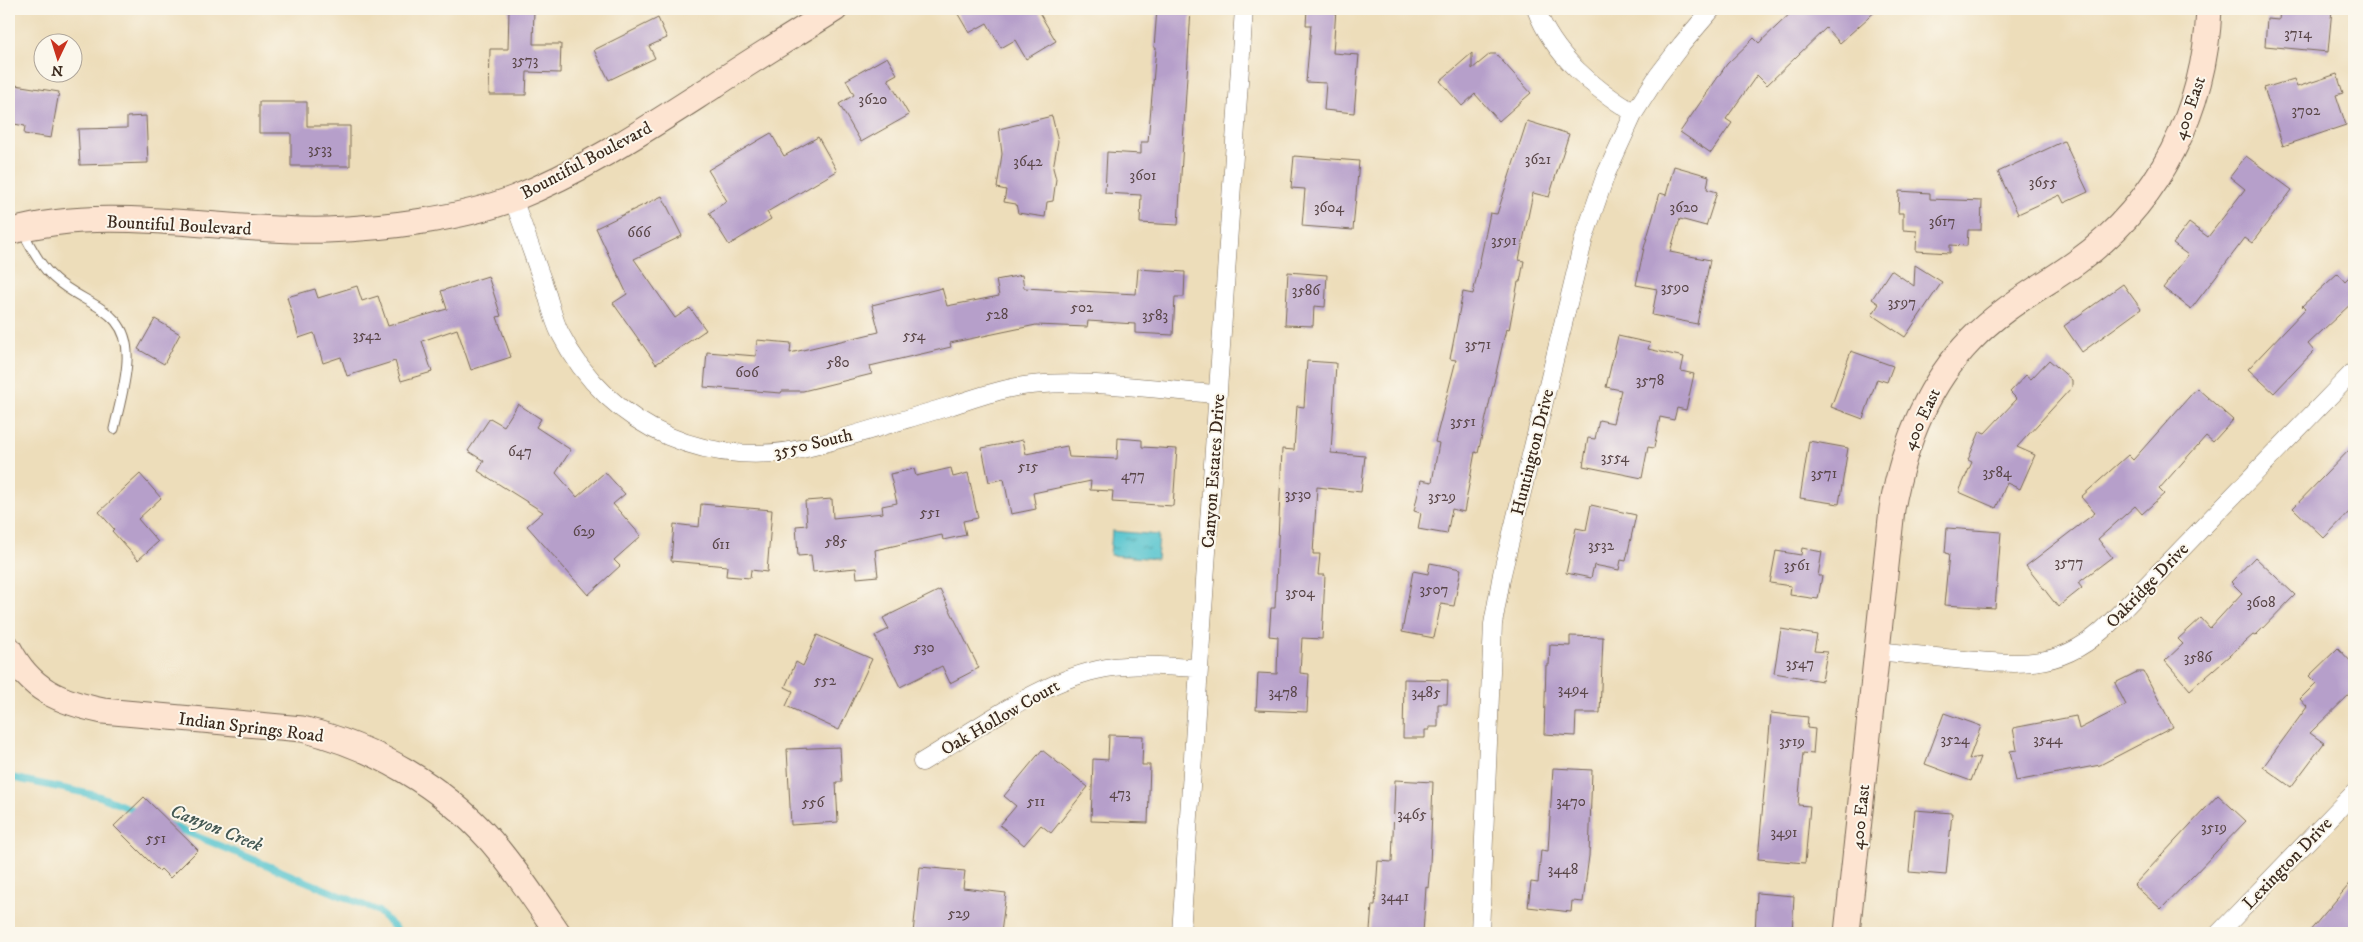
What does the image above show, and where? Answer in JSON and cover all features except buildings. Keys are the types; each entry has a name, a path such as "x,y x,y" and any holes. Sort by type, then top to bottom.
{"street":[{"name":"Bountiful Boulevard","path":"14,231 58,223 125,220 282,230 372,227 454,215 513,199 626,143 835,9"},
{"name":"Canyon Estates Drive","path":"1181,933 1244,9"},
{"path":"1536,9 1542,25 1572,66 1609,98 1634,113"},
{"name":"Huntington Drive","path":"1480,933 1491,649 1497,599 1584,238 1606,174 1634,113 1682,44 1712,9"},
{"name":"400 East","path":"1847,933 1892,509 1898,475 1913,431 1926,404 1955,359 1976,336 2006,309 2095,248 2128,217 2156,182 2180,138 2197,92 2207,41 2208,9"},
{"name":"3550 South","path":"513,199 559,330 584,371 611,400 636,419 678,441 701,448 748,454 794,451 996,392 1036,385 1076,384 1218,394"},
{"name":"Oakridge Drive","path":"1877,651 2023,664 2058,658 2087,644 2110,623 2354,371"},
{"name":"Indian Springs Road","path":"9,649 28,678 44,691 83,707 103,711 302,729 332,736 390,761 442,796 474,823 513,868 558,933"},
{"name":"Oak Hollow Court","path":"922,762 1048,686 1073,677 1098,670 1124,667 1199,668"},
{"name":"Lexington Drive","path":"2219,933 2354,793"}],"lane":[{"path":"14,231 53,278 75,294 113,315 123,333 128,360 114,429"}],"water":[{"path":"1112,531 1159,535 1157,559 1110,555"}],"waterway":[{"name":"Canyon Creek","path":"9,777 99,796 138,812"},
{"name":"Canyon Creek","path":"167,824 378,911 400,933"}]}
